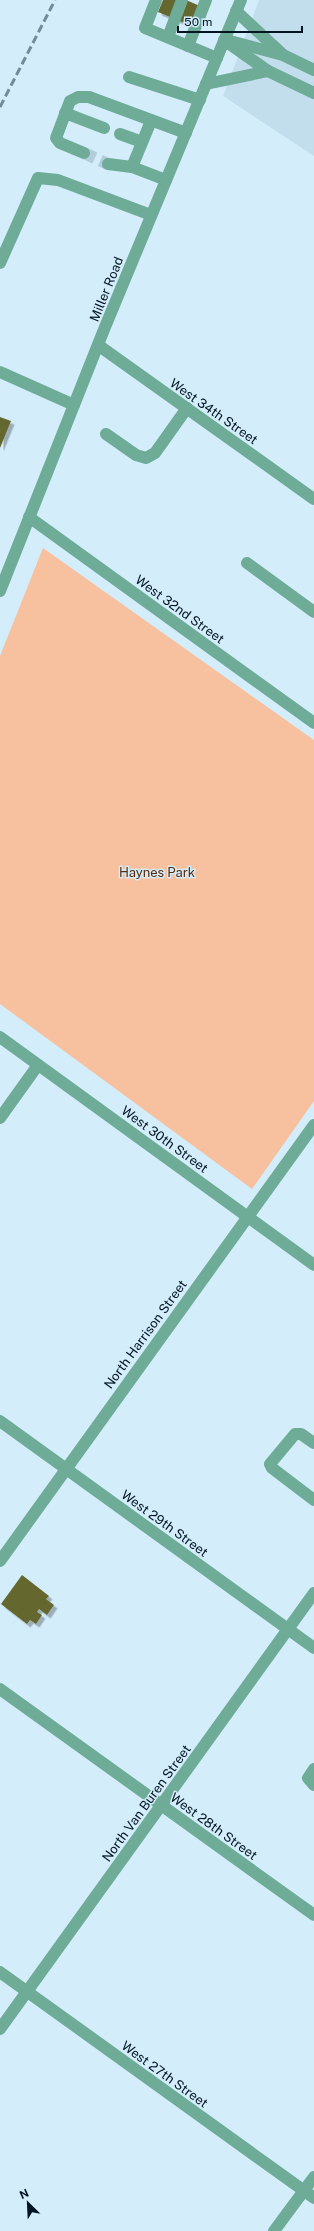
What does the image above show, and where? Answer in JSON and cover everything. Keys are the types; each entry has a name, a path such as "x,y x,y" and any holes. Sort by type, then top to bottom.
{"street":[{"path":"156,0 145,28 217,58"},
{"path":"168,37 182,0"},
{"path":"188,46 206,0"},
{"path":"238,6 283,55"},
{"name":"Miller Road","path":"0,591 98,345 238,6"},
{"path":"224,40 283,55 314,70"},
{"path":"224,40 268,71 314,93"},
{"path":"206,84 268,71"},
{"path":"129,77 200,100"},
{"path":"84,153 60,144 56,138 70,101 78,97 89,97 186,134"},
{"path":"65,113 104,128"},
{"path":"132,167 152,121"},
{"path":"120,134 142,142"},
{"path":"108,164 132,167 166,180"},
{"path":"0,263 38,178 58,180 151,215"},
{"name":"West 34th Street","path":"98,345 187,408 312,492"},
{"path":"0,372 74,406"},
{"path":"106,434 136,455 146,458 155,453 187,408"},
{"name":"West 32nd Street","path":"29,517 314,723"},
{"path":"247,563 314,612"},
{"name":"West 30th Street","path":"0,1037 314,1264"},
{"path":"0,1118 38,1065"},
{"name":"North Harrison Street","path":"0,1561 314,1125"},
{"name":"West 29th Street","path":"0,1421 314,1648"},
{"path":"314,1443 301,1434 295,1434 270,1464 272,1468 314,1500"},
{"name":"North Van Buren Street","path":"0,2029 314,1593"},
{"name":"West 28th Street","path":"0,1689 314,1915"},
{"path":"314,1769 308,1778 314,1785"},
{"name":"West 27th Street","path":"0,1972 314,2198"},
{"path":"274,2231 314,2177"}],"shaded area":[{"path":"259,0 314,0 314,156 223,96"}],"green space":[{"name":"Haynes Park","path":"43,548 314,740 314,1101 252,1189 0,1004 0,656"}],"building":[{"path":"163,0 186,0 200,6 192,26 158,12"},
{"path":"0,417 11,421 0,448"},
{"path":"22,1575 49,1596 46,1599 54,1605 47,1615 39,1609 37,1612 42,1615 36,1624 30,1620 27,1624 1,1604"}],"tunnel":[{"path":"84,153 108,164"}],"railway":[{"path":"0,107 55,0"}]}
